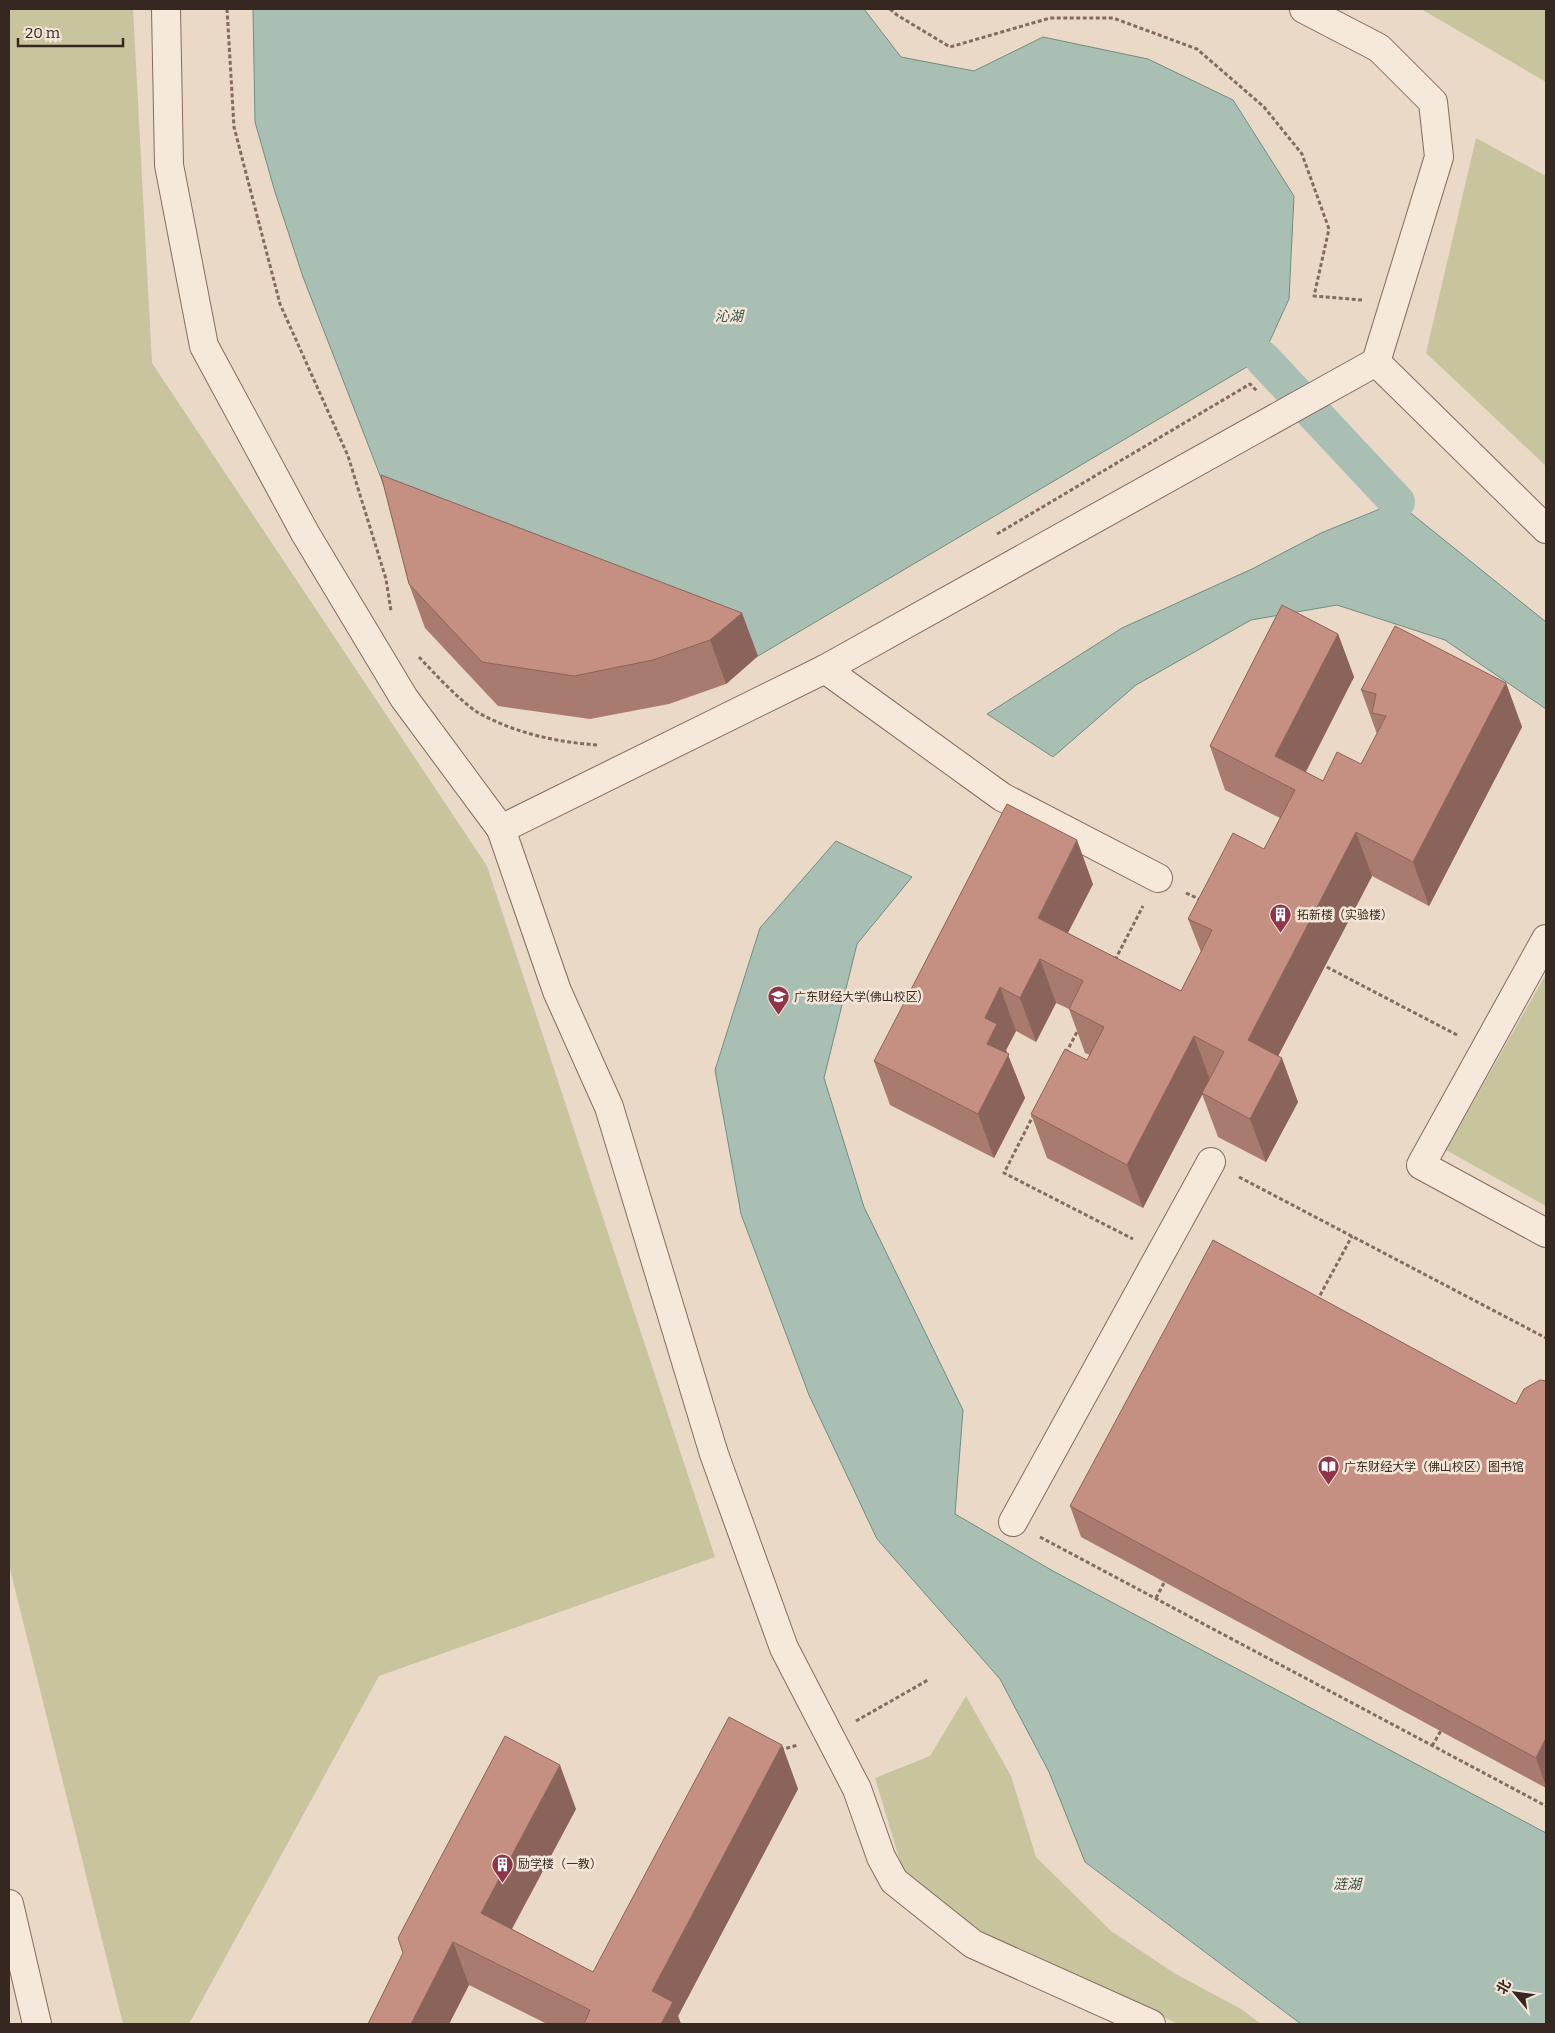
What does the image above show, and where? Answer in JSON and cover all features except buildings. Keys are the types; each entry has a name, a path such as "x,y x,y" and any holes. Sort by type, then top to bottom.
{"street":[{"path":"166,9 169,165 204,346 304,533 404,698 501,829 557,991 609,1107 714,1454 784,1648 858,1789 881,1857 894,1881 973,1944 1151,2024"},
{"path":"501,829 825,669 1374,363 1438,157 1434,102 1379,48 1304,9"},
{"path":"1374,363 1546,529"},
{"path":"825,669 1002,797 1158,878"},
{"path":"1546,939 1421,1165 1546,1233"},
{"path":"1013,1522 1211,1162"},
{"path":"9,1904 37,2024"}],"path":[{"path":"227,9 234,127 280,304 348,456 386,579 392,619"},
{"path":"890,9 950,47 1050,18 1113,18 1197,49 1264,107 1302,154 1329,229 1314,296 1394,303"},
{"path":"994,535 1250,384 1283,414"},
{"path":"412,650 438,678 476,711 524,732 565,743 606,746"},
{"path":"1112,965 1158,878 1202,901"},
{"path":"1317,962 1484,1050"},
{"path":"1063,1060 1081,1025"},
{"path":"1036,1112 1004,1173 1161,1252"},
{"path":"1211,1162 1546,1338"},
{"path":"1314,1305 1352,1236"},
{"path":"1013,1522 1546,1806"},
{"path":"1156,1598 1170,1572"},
{"path":"774,1752 830,1736 928,1680"},
{"path":"1432,1746 1446,1720"}],"shaded area":[{"path":"9,9 133,9 152,363 487,866 715,1557 379,1676 189,2024 123,2024 9,1565"},
{"path":"1421,9 1546,9 1546,82"},
{"path":"1476,138 1546,176 1546,466 1426,353"},
{"path":"1546,974 1546,1206 1446,1150"},
{"path":"966,1696 1011,1776 1036,1857 1111,1931 1174,1973 1241,2009 1261,2024 1178,2024 1095,1984 990,1938 904,1874 875,1778 930,1756"}],"water":[{"name":"沁湖","path":"253,9 864,9 901,57 974,71 1043,37 1148,59 1233,100 1294,196 1289,299 1262,358 758,656 397,519 303,277 275,192 255,122"},
{"path":"1397,502 1546,622 1546,709 1445,640 1337,605 1251,620 1136,685 1053,757 987,714 1122,628 1252,569 1321,533"},
{"name":"涟湖","path":"836,841 912,877 857,944 824,1078 864,1207 963,1410 955,1514 1053,1571 1546,1833 1546,2024 1301,2024 1085,1862 1049,1772 1000,1679 877,1539 809,1395 741,1214 715,1070 760,928"}],"waterway":[{"path":"1262,358 1397,502"}],"place":[{"name":"拓新楼（实验楼）","path":"1281,934"},
{"name":"广东财经大学(佛山校区)","path":"778,1016"},
{"name":"广东财经大学（佛山校区）图书馆","path":"1328,1486"},
{"name":"励学楼（一教）","path":"502,1883"}]}
